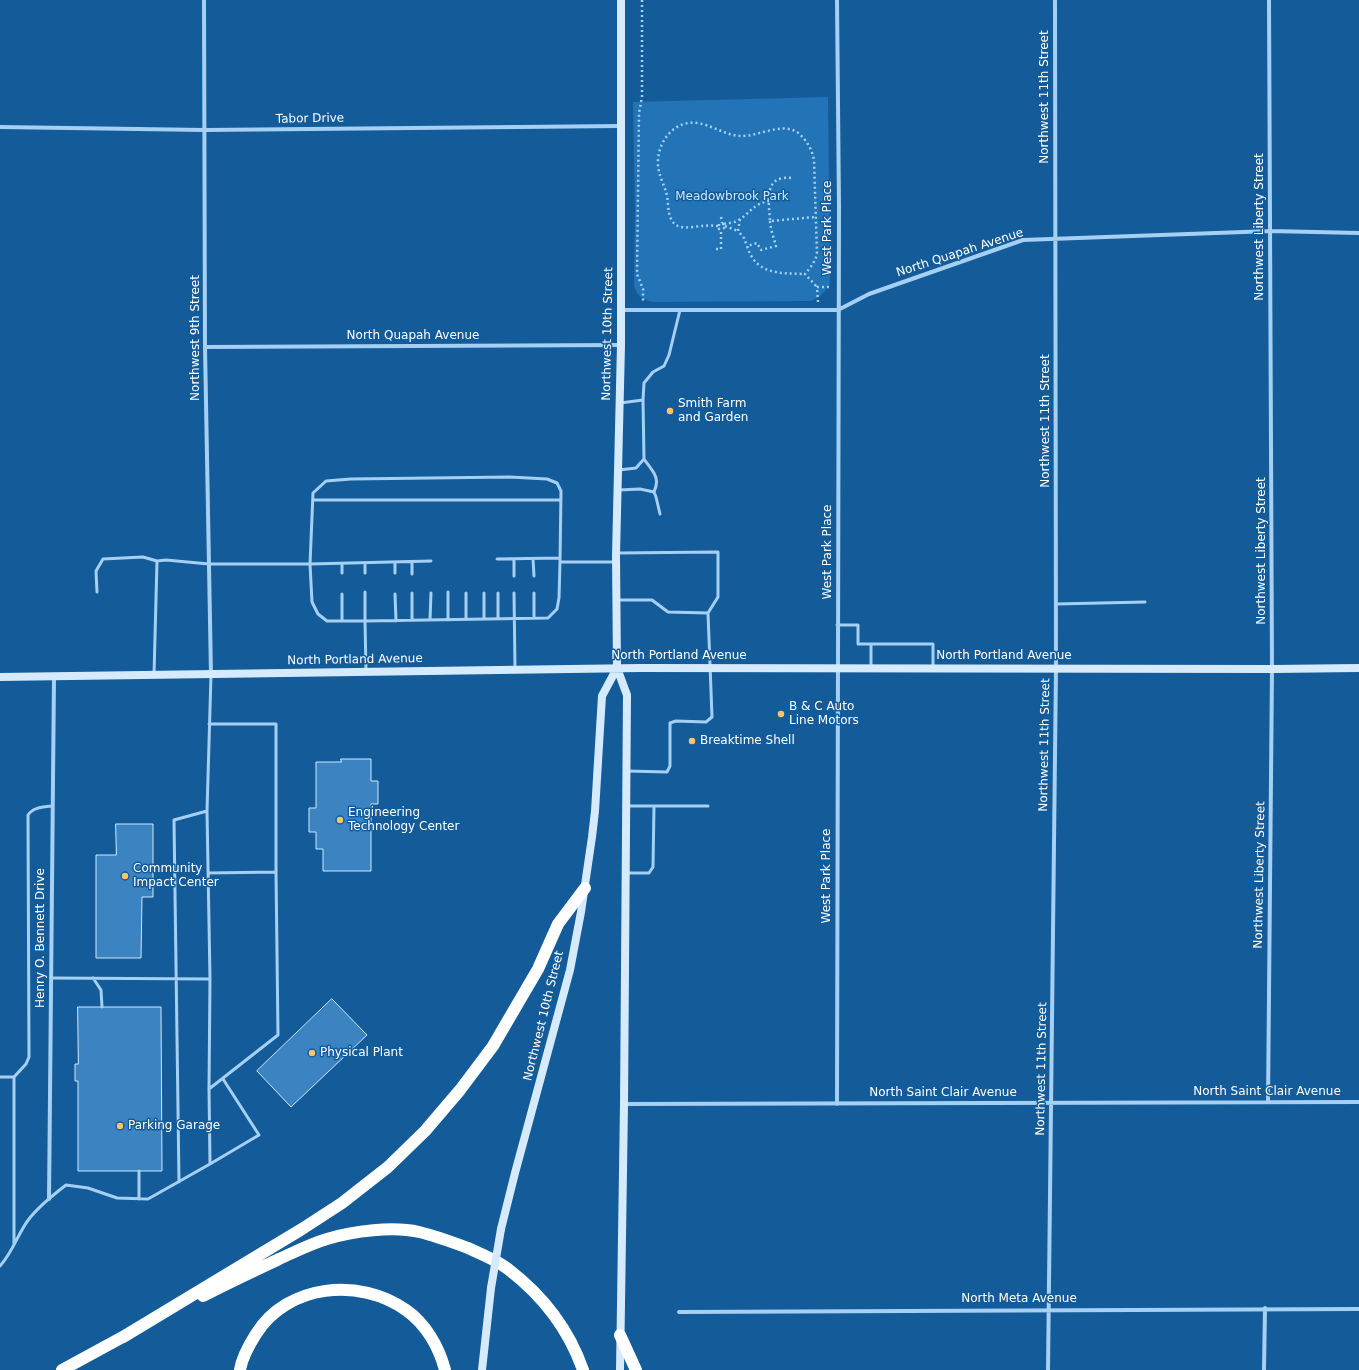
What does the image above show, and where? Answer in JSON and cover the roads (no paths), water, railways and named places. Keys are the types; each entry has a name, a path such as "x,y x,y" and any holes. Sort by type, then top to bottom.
{"highway":[{"path":"123,1337 342,1204 388,1167 425,1131 460,1090 493,1046 538,969 558,924 585,888"},
{"path":"62,1370 123,1337 247,1274 296,1251 326,1239 356,1232 386,1230 418,1232 447,1240 477,1252 507,1268 529,1287 549,1308 565,1332 583,1370"},
{"path":"240,1370 248,1347 258,1330 269,1317 287,1304 304,1295 326,1290 349,1289 368,1292 389,1299 407,1310 420,1323 432,1340 442,1357 445,1370"},
{"path":"620,1335 636,1370"}],"main road":[{"name":"Northwest 10th Street","path":"620,1370 627,771 627,695 617,668 616,600 620,345 621,0"},
{"name":"Northwest 10th Street","path":"482,1370 491,1288 501,1229 570,970 585,888 595,811 602,696 617,668"},
{"name":"North Portland Avenue","path":"0,677 154,676 617,668 1359,668"}],"street":[{"name":"Northwest 9th Street","path":"204,0 205,347 211,675"},
{"name":"West Park Place","path":"837,0 837,1104"},
{"name":"Northwest 11th Street","path":"1048,1370 1056,668 1055,0"},
{"name":"Northwest Liberty Street","path":"1268,1102 1272,669 1269,0"},
{"name":"Tabor Drive","path":"0,127 205,130 620,126"},
{"name":"North Quapah Avenue","path":"620,310 838,310 869,294 1022,240 1271,232 1359,233"},
{"name":"North Quapah Avenue","path":"205,347 620,345"},
{"name":"Henry O. Bennett Drive","path":"49,1199 54,677"},
{"name":"North Saint Clair Avenue","path":"624,1104 1359,1102"},
{"name":"North Meta Avenue","path":"679,1312 1265,1308 1359,1309"},
{"path":"1264,1370 1265,1308"}],"lane":[{"path":"660,514 654,492 657,485 656,478 644,459 644,383 653,372 664,366 669,355 680,310"},
{"path":"619,403 643,400"},
{"path":"618,470 636,468 644,459"},
{"path":"502,478 547,479 557,483 561,491 559,598 557,609 548,618 327,621 318,614 312,602 310,564 313,500 313,493 326,481 351,479 502,478"},
{"path":"617,490 640,489 654,492"},
{"path":"313,500 561,500"},
{"path":"616,553 718,552 718,596 708,613 712,717 706,722 676,720 670,723 670,766 667,772 627,771"},
{"path":"97,592 96,571 103,559 143,557 156,562 166,560 209,564 431,562"},
{"path":"497,559 616,562"},
{"path":"514,559 514,576"},
{"path":"533,559 534,576"},
{"path":"154,676 156,562"},
{"path":"396,562 396,573"},
{"path":"412,562 412,574"},
{"path":"365,563 365,573"},
{"path":"342,564 342,573"},
{"path":"365,592 366,672"},
{"path":"448,592 448,620"},
{"path":"412,593 412,620"},
{"path":"430,620 431,593"},
{"path":"466,593 466,619"},
{"path":"484,593 484,619"},
{"path":"498,593 498,619"},
{"path":"514,593 515,670"},
{"path":"534,593 534,618"},
{"path":"342,594 342,621"},
{"path":"396,594 396,621"},
{"path":"616,600 652,600 668,612 708,613"},
{"path":"1056,604 1145,602"},
{"path":"838,625 858,625 858,644 933,644 933,668"},
{"path":"871,644 871,668"},
{"path":"210,1164 210,979 207,811 211,675"},
{"path":"209,724 276,724 278,1035 209,1090"},
{"path":"14,1246 14,1077 26,1064 29,1051 28,815 34,809 52,806"},
{"path":"626,806 708,806"},
{"path":"626,873 649,873 653,867 654,806"},
{"path":"179,1182 174,820 207,811"},
{"path":"208,873 276,872"},
{"path":"51,978 210,979"},
{"path":"93,978 101,990 102,1007"},
{"path":"0,1077 14,1077"},
{"path":"0,1266 7,1258 29,1219 66,1185 88,1188 117,1198 148,1199 260,1134 223,1079"},
{"path":"139,1171 139,1199"}],"place":[{"name":"Smith Farm and Garden","path":"670,411"},
{"name":"B & C Auto Line Motors","path":"781,714"},
{"name":"Breaktime Shell","path":"692,741"},
{"name":"Engineering Technology Center","path":"340,820"},
{"name":"Community Impact Center","path":"125,876"},
{"name":"Physical Plant","path":"312,1053"},
{"name":"Parking Garage","path":"120,1126"}],"park label":[{"name":"Meadowbrook Park","path":"732,197"}]}
